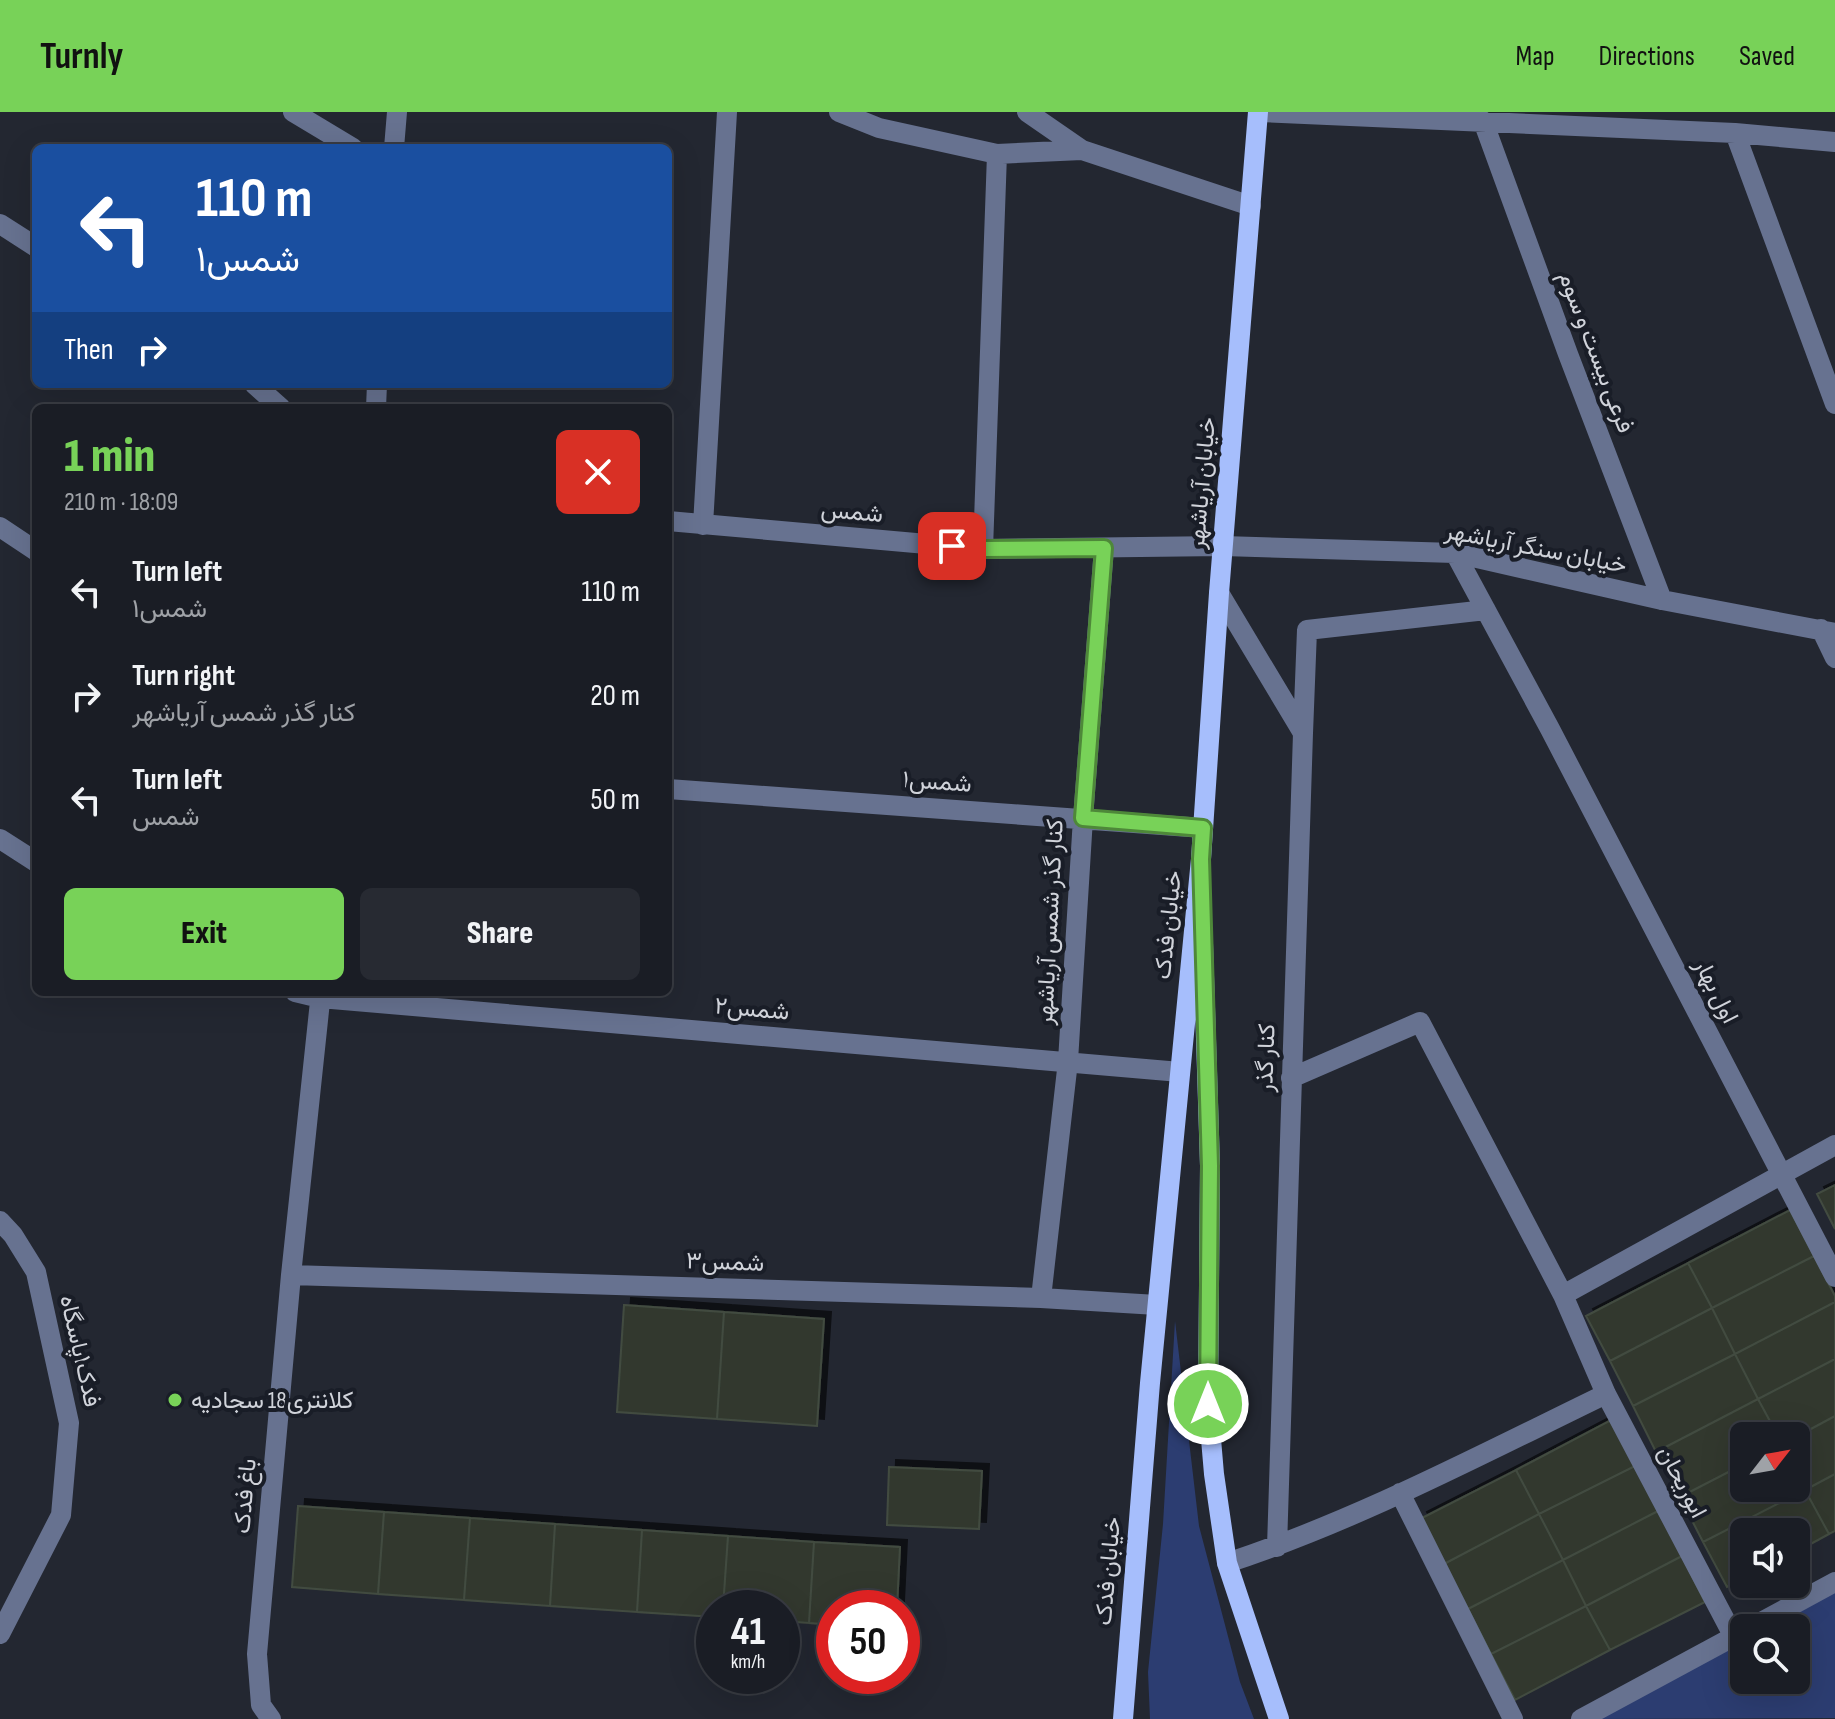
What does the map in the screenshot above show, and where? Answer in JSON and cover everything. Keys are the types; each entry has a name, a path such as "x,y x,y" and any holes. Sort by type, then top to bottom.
{"main road":[{"name":"خیابان آریاشهر","path":"1201,859 1219,593 1259,112"},
{"name":"خیابان فدک","path":"1123,1719 1157,1305 1201,859"},
{"name":"خیابان فدک","path":"1201,859 1210,1166 1208,1404 1214,1474 1227,1563 1279,1719"}],"street":[{"path":"293,112 346,144"},
{"path":"394,144 397,112"},
{"path":"703,525 727,112"},
{"path":"839,112 879,128 997,154 1082,150"},
{"path":"1027,112 1082,150 1251,206"},
{"path":"1259,112 1735,133 1835,142"},
{"name":"فرعی بیست و سوم","path":"1483,121 1662,600"},
{"path":"1735,133 1835,404"},
{"path":"983,549 997,154"},
{"path":"0,224 32,244"},
{"path":"258,388 276,404"},
{"name":"شمس","path":"672,521 983,549 1223,546"},
{"path":"0,527 32,548"},
{"name":"خیابان سنگر آریاشهر","path":"1223,546 1455,553 1662,600 1828,631"},
{"name":"کنار گذر شمس آریاشهر","path":"1041,1298 1068,1061 1104,548"},
{"name":"اول بهار","path":"1455,553 1835,1277"},
{"path":"1219,593 1303,733"},
{"name":"کنار گذر","path":"1277,1547 1307,630 1486,610"},
{"path":"1828,631 1835,658"},
{"name":"شمس۱","path":"672,789 1203,828"},
{"path":"0,839 32,859"},
{"name":"باغ فدک","path":"271,1719 261,1705 257,1654 320,996"},
{"name":"شمس۲","path":"331,996 1180,1072"},
{"name":"ابوریحان","path":"1291,1078 1420,1022 1563,1295 1606,1394 1733,1614"},
{"path":"1563,1295 1835,1145"},
{"name":"فدک۱پاسگاه","path":"0,1221 13,1235 36,1272 69,1423 61,1515 0,1634"},
{"name":"شمس۳","path":"291,1275 1041,1298 1157,1305"},
{"path":"1227,1563 1277,1547 1400,1493 1606,1394"},
{"path":"1400,1493 1513,1719"},
{"path":"1776,1614 1835,1582"},
{"path":"1581,1719 1730,1639"}],"shaded area":[{"path":"1175,1321 1199,1526 1240,1682 1254,1719 1150,1719 1148,1672 1163,1524"},
{"path":"1835,1590 1835,1718 1591,1719 1730,1645 1730,1694 1810,1694 1810,1614 1790,1614"}],"building":[{"path":"1835,1185 1835,1229 1817,1194"},
{"path":"1790,1210 1814,1256 1712,1308 1688,1263"},
{"path":"1814,1256 1835,1296 1835,1302 1735,1354 1712,1308"},
{"path":"1688,1263 1712,1308 1610,1361 1586,1316"},
{"path":"1835,1302 1835,1359 1758,1399 1735,1354"},
{"path":"624,1305 724,1312 717,1419 617,1412"},
{"path":"1712,1308 1735,1354 1633,1406 1610,1361"},
{"path":"724,1312 824,1319 817,1426 717,1419"},
{"path":"1735,1354 1758,1399 1656,1452 1633,1406"},
{"path":"1835,1359 1835,1416 1810,1429 1810,1422 1770,1422 1758,1399"},
{"path":"1758,1399 1770,1422 1730,1422 1730,1471 1680,1497 1656,1452"},
{"path":"1835,1416 1835,1474 1810,1487 1810,1429"},
{"path":"1611,1420 1635,1466 1539,1514 1516,1470"},
{"path":"1635,1466 1658,1511 1563,1560 1539,1514"},
{"path":"889,1467 982,1471 979,1529 887,1525"},
{"path":"1516,1470 1539,1514 1444,1564 1420,1519"},
{"path":"1730,1471 1730,1502 1781,1502 1750,1518 1730,1518 1730,1528 1703,1542 1680,1497"},
{"path":"1835,1474 1835,1531 1829,1534 1810,1499 1810,1487"},
{"path":"1810,1499 1829,1534 1810,1544 1810,1518 1750,1518 1781,1502 1810,1502"},
{"path":"298,1506 384,1512 378,1594 292,1587"},
{"path":"1658,1511 1682,1556 1586,1606 1563,1560"},
{"path":"384,1512 470,1518 464,1600 378,1594"},
{"path":"1539,1514 1563,1560 1468,1609 1444,1564"},
{"path":"470,1518 555,1524 550,1606 464,1600"},
{"path":"555,1524 642,1530 637,1612 550,1606"},
{"path":"1730,1528 1730,1586 1727,1587 1703,1542"},
{"path":"642,1530 728,1536 724,1590 696,1590 696,1616 637,1612"},
{"path":"728,1536 814,1542 809,1623 800,1622 800,1590 724,1590"},
{"path":"814,1542 900,1547 898,1590 816,1590 816,1624 809,1623"},
{"path":"1682,1556 1705,1602 1610,1650 1586,1606"},
{"path":"1563,1560 1586,1606 1491,1654 1468,1609"},
{"path":"1586,1606 1610,1650 1515,1700 1491,1654"}],"place":[{"name":"کلانتری18 سجادیه","path":"175,1400"}],"route":[{"path":"952,546 983,549 1104,548 1083,818 1203,828 1201,859 1210,1166 1208,1404"}]}
